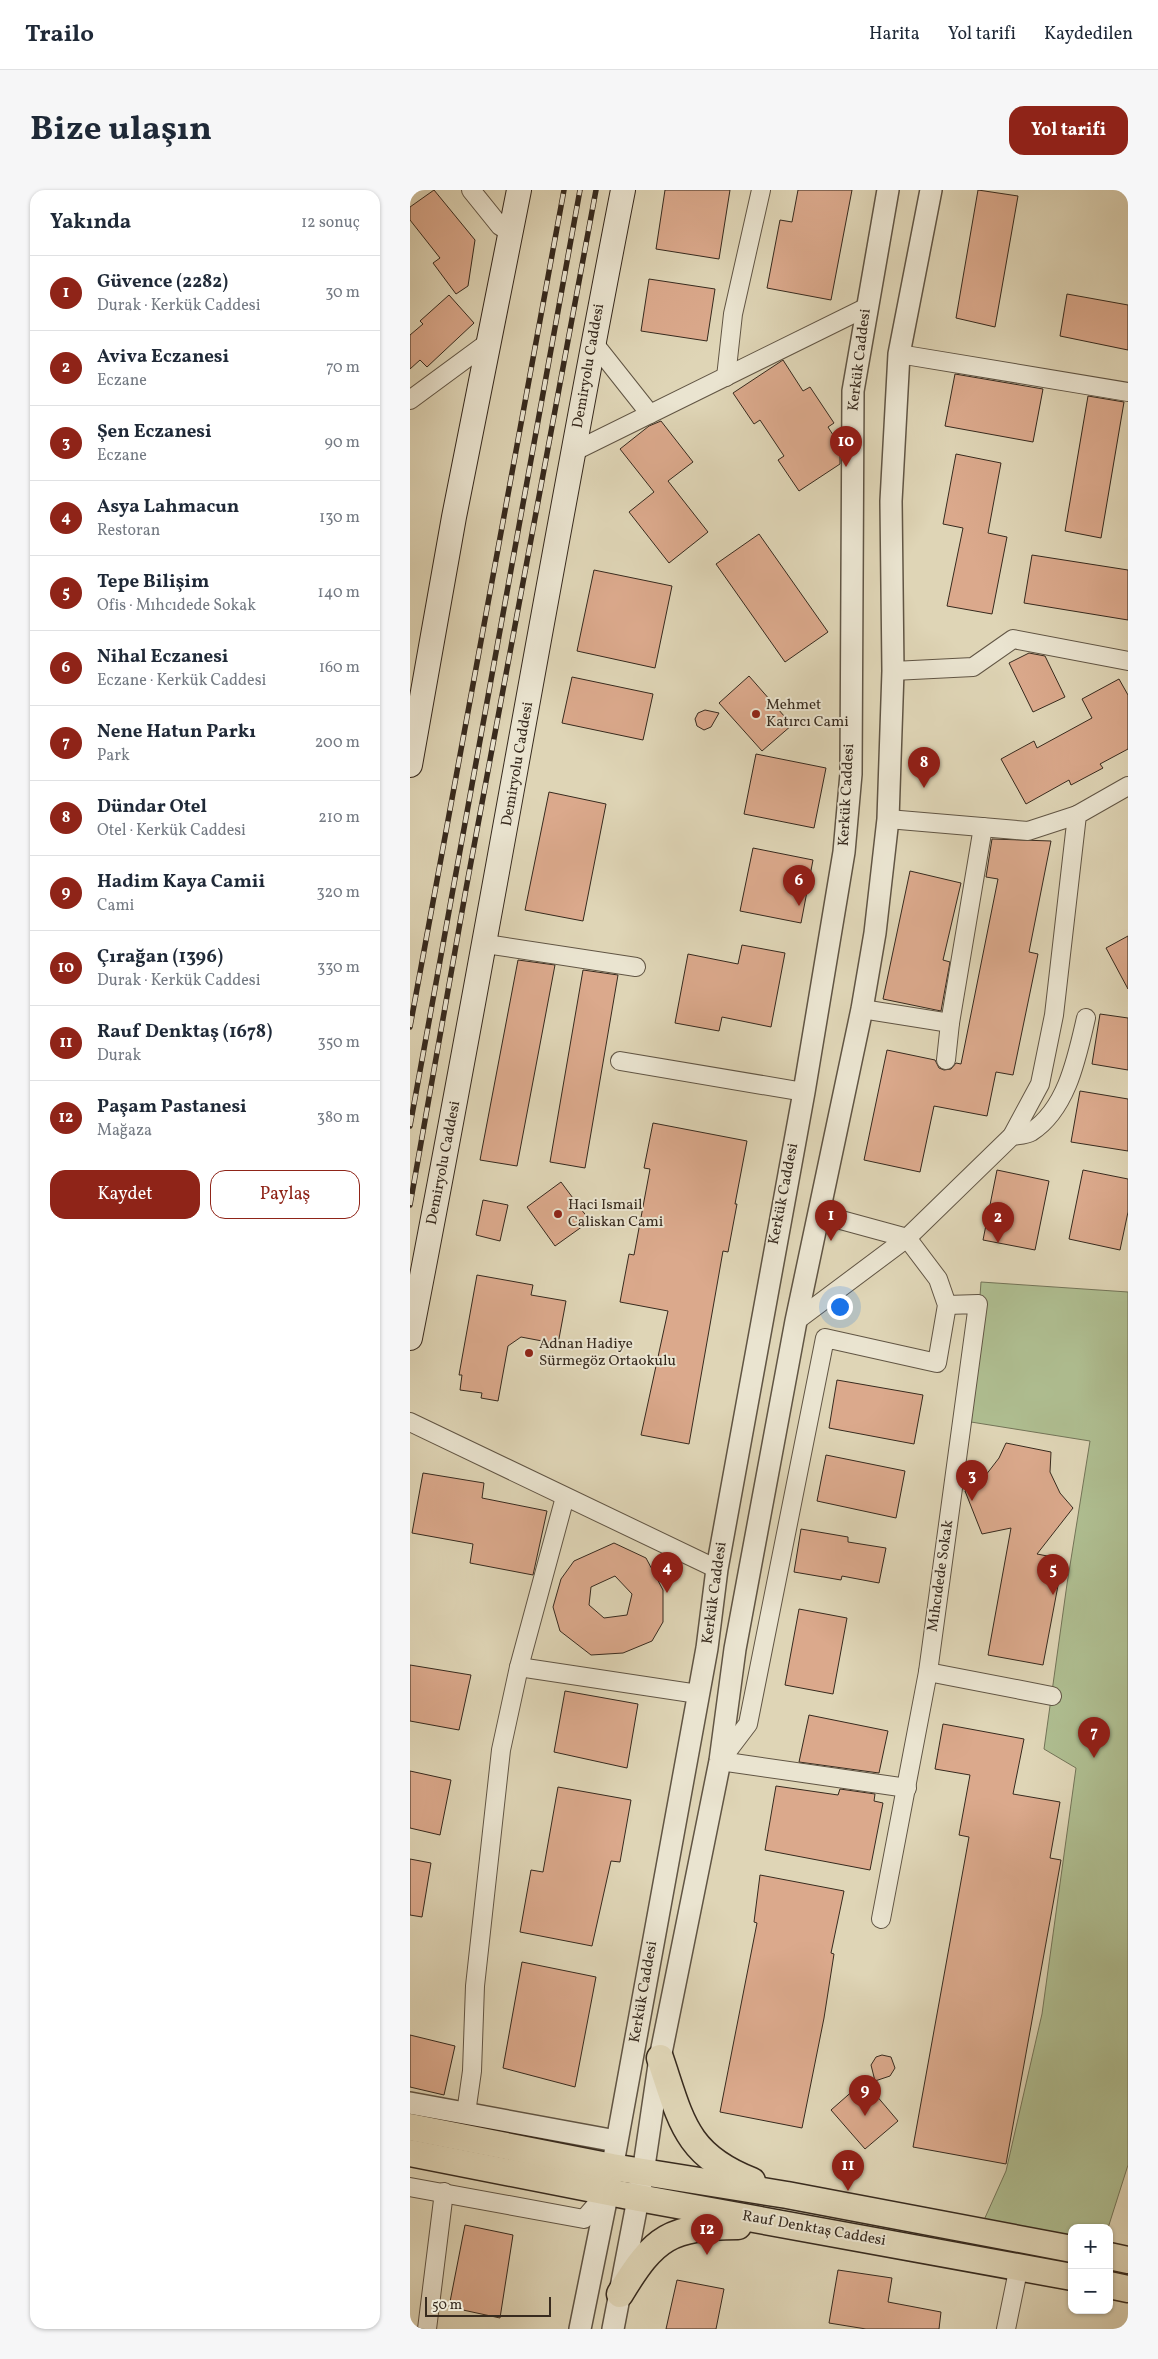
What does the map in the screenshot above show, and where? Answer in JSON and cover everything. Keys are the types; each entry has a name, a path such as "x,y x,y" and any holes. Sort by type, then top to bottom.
{"main road":[{"path":"410,765 454,517 519,190"},
{"name":"Demiryolu Caddesi","path":"410,1338 486,944 573,452 623,190"},
{"path":"660,2058 680,2118 697,2148 739,2176 788,2195"},
{"name":"Rauf Denktaş Caddesi","path":"410,2127 610,2179 639,2198 1068,2276"},
{"name":"Rauf Denktaş Caddesi","path":"410,2153 610,2179 644,2172 788,2195 1068,2248"},
{"path":"620,2294 644,2257 657,2244 672,2234 698,2228 796,2226"},
{"path":"1113,2257 1128,2260"},
{"path":"1113,2286 1128,2288"}],"street":[{"path":"471,190 500,226 511,233"},
{"path":"726,377 732,314 761,190"},
{"name":"Kerkük Caddesi","path":"580,2329 610,2179 707,1648 717,1569 804,1092 844,852 851,774 853,391 888,190"},
{"name":"Kerkük Caddesi","path":"614,2329 644,2172 660,2058 720,1761 735,1649 796,1321 862,1010 875,933 888,819 893,671 891,501 899,354 931,190"},
{"path":"573,452 867,307"},
{"path":"410,400 490,341"},
{"path":"593,342 650,414"},
{"path":"899,354 1128,392"},
{"path":"893,671 973,667 1013,640 1128,661"},
{"path":"888,819 1028,831 1077,815 1128,786"},
{"path":"796,1321 908,1238 1012,1136 1040,1084 1054,1015 1077,815"},
{"path":"946,1060 950,1023 983,828"},
{"path":"486,944 636,967"},
{"path":"862,1010 950,1023"},
{"path":"1012,1136 1030,1132 1055,1108 1075,1063 1086,1018"},
{"path":"620,1061 804,1092"},
{"path":"819,1214 908,1238 938,1279 946,1305 937,1363 825,1338 748,1724 720,1761 907,1788"},
{"name":"Mıhcıdede Sokak","path":"881,1919 928,1672 978,1304 946,1305"},
{"path":"410,1422 717,1569"},
{"path":"466,2113 472,2071 475,1986 501,1750 520,1667 566,1497"},
{"path":"520,1667 698,1694"},
{"path":"928,1672 1052,1696"},
{"path":"410,2103 616,2141"},
{"path":"410,2187 584,2219 610,2179"},
{"path":"427,2329 444,2192"},
{"path":"1006,2329 1019,2266"}],"green space":[{"path":"981,1282 1128,1292 1128,2165 1109,2224 1068,2224 1068,2240 984,2220 1006,2171 1042,2014 1076,1768 1044,1749 1067,1584 1090,1441 971,1422"}],"building":[{"path":"434,190 475,240 468,286 456,294 433,263 440,258 410,220 410,207"},
{"path":"665,190 730,190 719,259 656,249"},
{"path":"798,190 852,190 831,300 767,288 780,220 792,222"},
{"path":"978,190 1018,196 995,327 956,318"},
{"path":"649,279 715,289 707,341 641,331"},
{"path":"1067,294 1128,305 1128,350 1060,336"},
{"path":"449,295 474,323 427,367 420,360 410,369 410,335 423,324 420,321"},
{"path":"783,360 803,391 810,387 834,423 828,427 840,446 840,464 799,491 778,460 784,456 760,420 754,424 733,393"},
{"path":"955,374 1043,389 1033,442 945,426"},
{"path":"1088,396 1124,402 1101,538 1065,531"},
{"path":"661,421 693,462 668,481 708,532 669,563 629,512 654,492 620,449 649,426"},
{"path":"956,454 1001,463 988,533 1007,537 992,614 947,606 963,528 943,524"},
{"path":"759,534 828,632 785,662 716,564"},
{"path":"1032,555 1128,570 1128,620 1024,603"},
{"path":"594,570 672,586 655,668 577,651"},
{"path":"1029,653 1045,656 1065,697 1033,712 1009,663"},
{"name":"Mehmet Katırcı Cami","path":"749,676 792,725 762,751 719,703"},
{"path":"572,677 653,694 643,740 562,723"},
{"path":"1119,679 1128,695 1128,749 1100,764 1103,768 1071,785 1069,780 1026,804 1001,759 1034,741 1037,748 1092,718 1082,699"},
{"path":"705,710 719,713 711,727 704,730 697,726 695,719 698,713"},
{"path":"756,754 826,768 814,828 744,814"},
{"path":"549,792 606,804 583,921 525,910"},
{"path":"992,839 1051,841 1029,952 1038,954 1013,1075 996,1072 987,1116 934,1106 920,1172 864,1160 887,1050 935,1060 939,1068 944,1070 951,1069 956,1063 961,1064 998,879 986,877"},
{"path":"753,848 813,860 801,923 740,911"},
{"path":"910,871 961,883 943,960 950,962 941,1011 883,999"},
{"path":"1128,936 1128,989 1106,948"},
{"path":"742,945 785,953 771,1027 722,1017 719,1031 675,1023 688,954 738,964"},
{"path":"518,960 555,965 517,1166 480,1160"},
{"path":"583,970 618,975 585,1168 550,1162"},
{"path":"1100,1014 1128,1018 1128,1070 1092,1064"},
{"path":"1080,1091 1128,1099 1128,1151 1071,1142"},
{"path":"653,1123 747,1141 728,1252 723,1251 689,1444 641,1435 668,1311 620,1302 629,1254 634,1255 650,1169 644,1168"},
{"path":"997,1170 1049,1181 1035,1250 983,1240"},
{"path":"1083,1170 1128,1179 1128,1212 1120,1250 1069,1239"},
{"name":"Haci Ismail Caliskan Cami","path":"561,1182 590,1221 555,1246 527,1207"},
{"path":"483,1200 508,1205 500,1241 476,1235"},
{"path":"477,1275 533,1285 531,1295 566,1301 558,1344 521,1337 508,1346 498,1401 481,1398 482,1393 460,1390 462,1375 459,1375"},
{"path":"837,1380 923,1395 914,1444 829,1428"},
{"path":"1006,1443 1051,1452 1050,1472 1060,1493 1073,1508 1037,1554 1063,1559 1043,1665 988,1655 1011,1528 982,1534 965,1491 982,1480 999,1458"},
{"path":"826,1455 905,1471 896,1518 817,1501"},
{"path":"423,1473 484,1483 482,1498 547,1511 533,1575 470,1563 473,1544 412,1533"},
{"path":"801,1529 848,1537 848,1542 886,1548 879,1583 842,1576 841,1580 794,1572"},
{"path":"614,1543 646,1558 663,1590 663,1622 652,1641 623,1653 591,1655 560,1631 553,1607 561,1579 574,1561","holes":["615,1576 632,1594 627,1615 604,1618 589,1605 591,1587"]},
{"path":"799,1609 847,1618 833,1694 785,1685"},
{"path":"410,1665 471,1675 459,1730 410,1721"},
{"path":"565,1691 638,1704 627,1768 554,1752"},
{"path":"809,1715 888,1731 879,1773 799,1762"},
{"path":"943,1724 1024,1739 1013,1794 1060,1802 1050,1858 1061,1860 1006,2164 913,2147 969,1837 959,1835 970,1775 935,1769"},
{"path":"410,1771 451,1780 440,1835 410,1828"},
{"path":"776,1786 838,1795 840,1789 875,1794 874,1801 883,1803 870,1870 765,1850"},
{"path":"558,1787 631,1800 620,1862 611,1861 592,1946 520,1932 531,1870 543,1872"},
{"path":"410,1859 431,1863 422,1917 410,1915"},
{"path":"760,1875 844,1891 831,1953 834,1954 824,2018 802,2128 720,2112 757,1923 754,1922"},
{"path":"522,1962 596,1977 575,2087 503,2068"},
{"path":"410,2035 455,2046 444,2095 410,2087"},
{"path":"882,2055 891,2057 895,2068 890,2076 875,2081 871,2065 876,2057"},
{"path":"864,2081 898,2121 865,2149 831,2110"},
{"path":"465,2225 513,2235 500,2318 449,2307"},
{"path":"838,2270 892,2278 888,2302 941,2312 939,2329 866,2329 829,2323"},
{"path":"677,2280 724,2289 716,2329 666,2329"}],"railway":[{"path":"410,1027 564,190"},
{"path":"410,1126 580,190"},
{"path":"410,1205 466,889 596,190"}],"place":[{"name":"Çırağan (1396)","path":"846,467"},
{"name":"Mehmet Katırcı Cami","path":"756,714"},
{"name":"Dündar Otel","path":"924,788"},
{"name":"Nihal Eczanesi","path":"799,906"},
{"name":"Haci Ismail Caliskan Cami","path":"558,1214"},
{"name":"Güvence (2282)","path":"831,1241"},
{"name":"Aviva Eczanesi","path":"998,1243"},
{"name":"Adnan Hadiye Sürmegöz Ortaokulu","path":"529,1353"},
{"name":"Şen Eczanesi","path":"972,1501"},
{"name":"Asya Lahmacun","path":"667,1593"},
{"name":"Tepe Bilişim","path":"1053,1595"},
{"name":"Nene Hatun Parkı","path":"1094,1758"},
{"name":"Hadim Kaya Camii","path":"865,2116"},
{"name":"Rauf Denktaş (1678)","path":"848,2191"},
{"name":"Paşam Pastanesi","path":"707,2255"}]}
